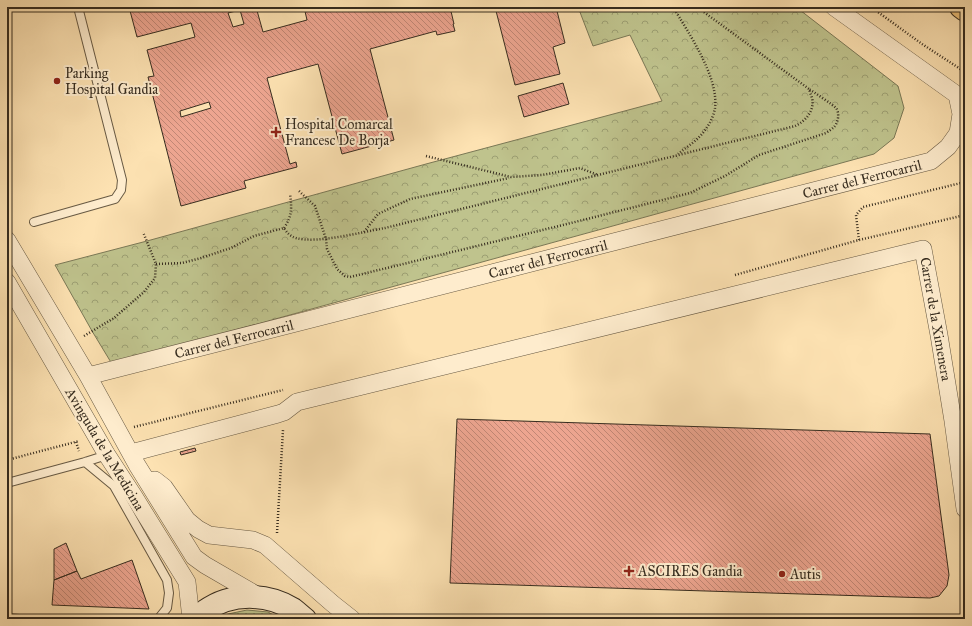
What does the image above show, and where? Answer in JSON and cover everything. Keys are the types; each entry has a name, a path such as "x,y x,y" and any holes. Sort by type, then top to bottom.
{"highway":[{"path":"961,7 965,10"}],"main road":[{"path":"196,619 205,611 222,601 241,597 260,597 278,601 294,610 305,619"}],"street":[{"name":"Carrer del Ferrocarril","path":"88,376 931,162 948,147 958,133 961,114 957,94 834,7"},
{"name":"Avinguda de la Medicina","path":"7,240 88,376 134,459 194,557 260,597"},
{"name":"Carrer de la Ximenera","path":"284,412 297,402 923,249 951,406 965,509"},
{"name":"Avinguda de la Medicina","path":"8,285 106,456 135,498 186,582 191,619"},
{"path":"134,459 284,412"},
{"name":"Avinguda de la Medicina","path":"134,459 164,487 187,520 198,530 209,535 253,540 265,545 333,604 358,616"}],"lane":[{"path":"34,222 115,199 121,190 122,180 78,7"},
{"path":"7,483 106,456 114,486 167,580 169,593 167,608 157,619"},
{"path":"85,462 114,486"},
{"path":"7,618 19,619"}],"path":[{"path":"672,7 700,52 710,76 715,101 715,108 707,128 700,136 676,156"},
{"path":"299,191 315,206 326,239 327,249 337,269 345,276 350,277 690,193 725,176 759,155 826,133 834,128 838,119 836,108 697,7"},
{"path":"871,7 922,44 965,72"},
{"path":"284,228 289,235 296,238 326,239 385,228 599,176 795,126 806,119 810,113 812,99 809,89"},
{"path":"426,156 511,177"},
{"path":"364,232 378,214 410,199 511,177 580,168 599,176"},
{"path":"859,240 856,215 863,207 965,182"},
{"path":"284,228 292,206 290,194"},
{"path":"156,264 182,263 201,258 231,248 254,236 284,228"},
{"path":"69,344 114,318 144,292 155,278 156,264 143,232"},
{"path":"277,538 284,412"},
{"path":"143,425 145,430"},
{"path":"358,616 389,619"}],"green space":[{"path":"578,7 796,7 898,86 904,108 894,138 874,154 112,364 55,265 662,101 630,35 593,46"},
{"path":"247,610 268,612 281,619 219,619 228,614"}],"building":[{"path":"129,7 256,7 263,32 307,20 304,7 450,7 455,31 437,35 436,31 370,49 394,140 342,154 318,64 267,78 290,164 296,162 297,167 244,181 246,188 181,206 148,77 154,76 147,50 195,37 191,23 137,37","holes":["240,10 244,24 233,27 228,13","209,102 211,108 181,117 180,111"]},
{"path":"495,7 556,7 565,43 553,47 560,74 515,85"},
{"path":"563,83 569,104 524,117 518,96"},
{"path":"457,419 930,434 949,575 947,586 939,596 930,598 450,583"},
{"path":"195,448 196,451 181,455 180,452"},
{"path":"66,543 77,571 54,580 54,549"},
{"path":"132,560 149,609 52,605 54,580 77,571 81,579"}],"place":[{"name":"Parking Hospital Gandia","path":"57,81"},
{"name":"Hospital Comarcal Francesc De Borja","path":"276,132"},
{"name":"ASCIRES Gandia","path":"629,571"},
{"name":"Autis","path":"782,574"}]}
